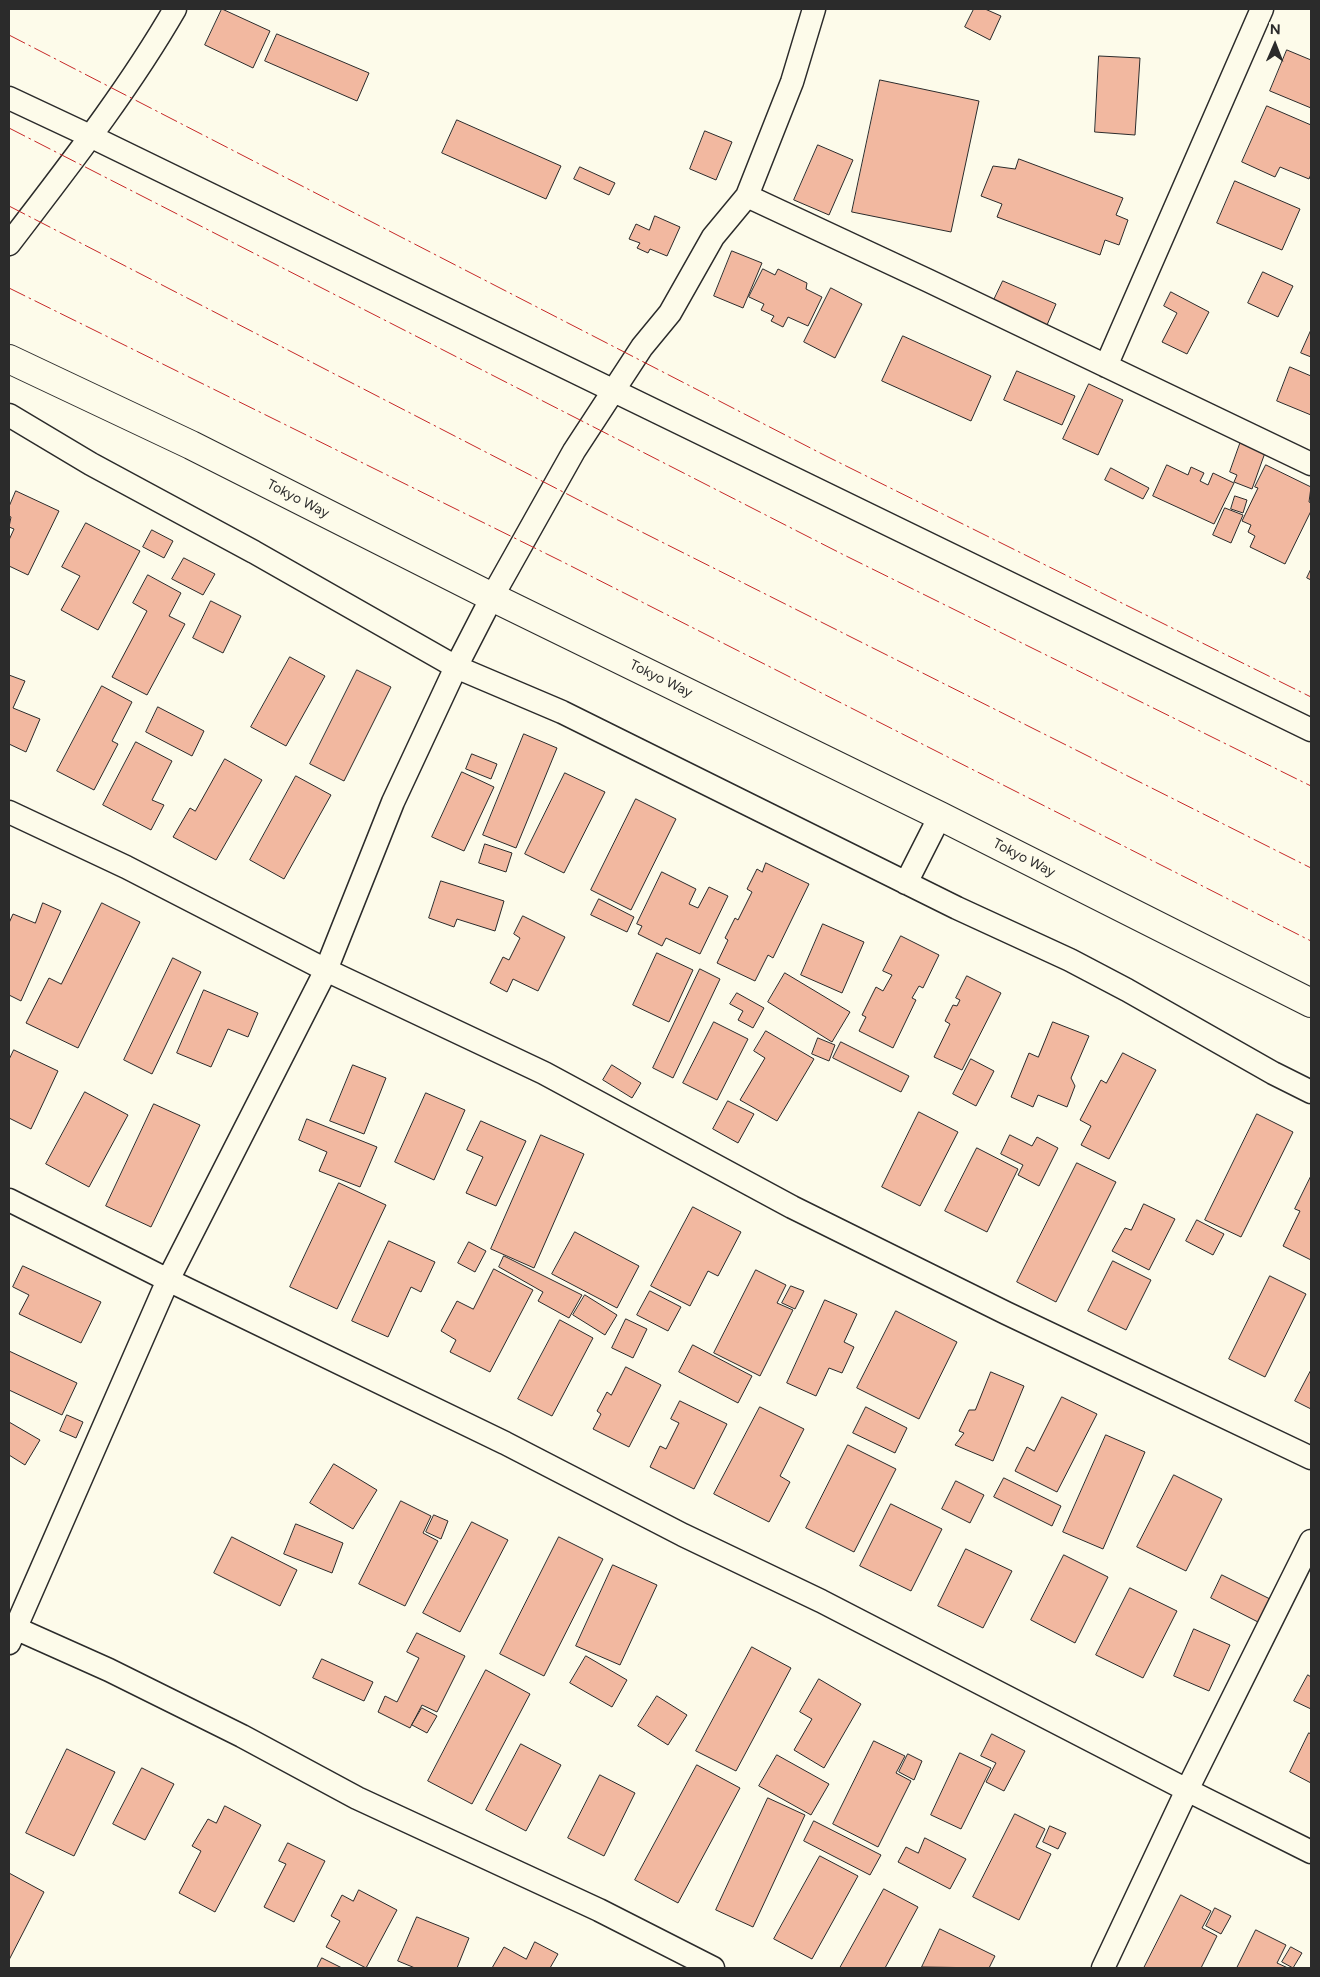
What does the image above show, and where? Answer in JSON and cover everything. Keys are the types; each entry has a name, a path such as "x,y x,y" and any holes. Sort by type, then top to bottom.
{"main road":[{"name":"Tokyo Way","path":"9,359 191,446 492,597 940,816 1311,1003"}],"street":[{"path":"9,244 151,51 176,9"},
{"path":"713,1968 599,1910 357,1798 224,1727 110,1670 12,1635 168,1280 326,970 393,802 456,666 492,597 570,459 612,391 642,347 670,313 713,237 747,196 792,82 814,9"},
{"path":"1106,366 1262,9"},
{"path":"9,98 1311,730"},
{"path":"747,196 1311,464"},
{"path":"9,415 91,464 254,552 456,666 562,712 906,883 1070,960 1311,1092"},
{"path":"9,812 126,867 326,970 544,1073 792,1207 1006,1313 1311,1458"},
{"path":"906,883 940,816"},
{"path":"9,1200 168,1280 504,1442 683,1535 838,1610 1311,1852"},
{"path":"1103,1968 1187,1790 1311,1542"}],"building":[{"path":"222,9 270,31 253,68 205,45"},
{"path":"974,9 985,9 1001,16 990,40 965,27"},
{"path":"277,34 369,73 357,101 265,61"},
{"path":"1287,50 1311,60 1311,108 1270,91"},
{"path":"1099,56 1140,58 1135,135 1095,132"},
{"path":"880,80 979,101 951,232 852,212"},
{"path":"1267,106 1311,125 1311,174 1309,179 1280,167 1275,177 1242,162"},
{"path":"457,120 561,166 546,199 442,153"},
{"path":"705,131 732,142 716,180 690,169"},
{"path":"818,145 853,160 829,215 794,200"},
{"path":"1019,159 1123,198 1116,215 1128,220 1119,245 1105,240 1100,255 997,217 1002,204 981,196 993,166 1015,169"},
{"path":"580,167 615,183 609,195 574,179"},
{"path":"1235,181 1300,209 1282,250 1217,223"},
{"path":"655,216 680,227 667,256 650,249 648,253 637,248 640,243 629,239 636,224 649,230"},
{"path":"732,251 762,263 743,308 714,296"},
{"path":"763,269 775,275 778,269 807,283 806,289 822,297 808,326 788,317 783,327 771,321 774,316 761,310 764,304 749,297"},
{"path":"1263,272 1293,286 1278,317 1248,303"},
{"path":"1003,281 1056,304 1047,325 993,302"},
{"path":"831,288 862,304 835,358 804,342"},
{"path":"1171,292 1209,312 1187,354 1162,342 1177,313 1164,306"},
{"path":"1311,330 1311,357 1301,353"},
{"path":"903,336 991,376 971,421 882,381"},
{"path":"1290,367 1311,376 1311,415 1277,401"},
{"path":"1017,371 1075,396 1062,425 1004,400"},
{"path":"1089,384 1123,400 1098,455 1063,439"},
{"path":"1241,441 1266,450 1252,489 1234,482 1237,475 1230,472"},
{"path":"1167,465 1188,475 1191,467 1204,473 1200,481 1208,485 1213,473 1234,483 1214,524 1153,496"},
{"path":"1266,465 1311,487 1309,502 1311,503 1311,511 1285,564 1250,547 1255,536 1248,532 1251,525 1242,521 1258,488 1255,487"},
{"path":"1111,468 1149,488 1143,499 1105,480"},
{"path":"16,491 59,511 28,575 9,566 9,540 14,529 9,527 11,517 9,516 9,507"},
{"path":"1235,496 1247,500 1243,513 1231,509"},
{"path":"1225,508 1243,515 1231,543 1213,535"},
{"path":"86,523 140,551 98,630 61,610 80,576 62,567"},
{"path":"152,530 173,541 164,558 143,547"},
{"path":"184,558 215,574 203,595 172,579"},
{"path":"1311,569 1311,580 1307,578"},
{"path":"148,575 181,593 169,616 185,624 147,695 112,677 147,611 133,603"},
{"path":"211,601 241,616 223,653 193,638"},
{"path":"290,657 325,676 286,746 251,727"},
{"path":"357,670 391,687 344,781 310,764"},
{"path":"9,675 25,681 13,708 40,719 26,752 9,744"},
{"path":"102,686 132,702 112,741 118,744 94,790 57,771"},
{"path":"158,707 204,731 192,756 146,732"},
{"path":"524,734 557,748 516,848 483,835"},
{"path":"136,742 172,761 152,800 164,805 151,830 103,805"},
{"path":"472,754 497,764 491,779 466,769"},
{"path":"225,759 262,780 216,860 173,837 190,808 195,811"},
{"path":"462,772 494,787 464,851 432,837"},
{"path":"565,773 605,792 564,873 525,854"},
{"path":"296,776 331,795 284,879 250,860"},
{"path":"636,799 676,819 631,910 591,890"},
{"path":"485,844 512,853 506,872 479,863"},
{"path":"766,863 809,884 773,958 768,955 755,981 717,963 728,940 725,938 735,918 738,920 752,892 747,889 757,869 762,872"},
{"path":"662,872 696,889 689,904 698,908 709,887 728,896 700,954 666,938 662,946 638,934 642,926 637,924"},
{"path":"441,881 504,901 495,931 457,919 454,927 429,918"},
{"path":"599,899 634,917 627,932 591,915"},
{"path":"43,903 61,911 21,1001 9,995 9,923 13,914 35,923"},
{"path":"102,903 140,922 78,1048 26,1023 49,978 61,984"},
{"path":"523,916 565,937 538,991 513,979 507,992 490,983 503,957 509,960 520,938 514,934"},
{"path":"823,924 864,942 842,993 801,975"},
{"path":"901,936 939,955 923,988 919,986 912,998 916,1000 893,1048 859,1031 866,1017 862,1015 876,987 883,991 892,975 883,971"},
{"path":"657,953 693,970 669,1022 633,1005"},
{"path":"173,958 201,972 152,1074 124,1060"},
{"path":"700,969 720,979 673,1078 653,1068"},
{"path":"785,973 850,1012 832,1042 768,1002"},
{"path":"967,976 1001,993 962,1070 934,1057 950,1024 945,1021 953,1005 957,1006 960,1000 956,998"},
{"path":"204,990 258,1013 248,1037 228,1029 211,1067 177,1053"},
{"path":"737,993 764,1008 753,1028 738,1020 743,1011 730,1004"},
{"path":"714,1022 748,1039 717,1100 683,1083"},
{"path":"1053,1022 1089,1036 1071,1078 1075,1086 1067,1107 1038,1095 1033,1107 1011,1097 1029,1053 1038,1057"},
{"path":"766,1031 814,1059 777,1121 740,1100 765,1058 754,1051"},
{"path":"818,1038 835,1045 829,1061 812,1054"},
{"path":"841,1042 909,1076 901,1092 833,1058"},
{"path":"14,1050 58,1071 31,1129 9,1118 9,1060"},
{"path":"1123,1053 1156,1070 1109,1159 1081,1145 1091,1126 1080,1120 1101,1080 1106,1083"},
{"path":"971,1059 994,1071 976,1106 953,1094"},
{"path":"353,1065 386,1078 364,1134 330,1121"},
{"path":"612,1065 641,1083 632,1098 603,1080"},
{"path":"85,1092 128,1115 89,1187 46,1164"},
{"path":"426,1093 465,1110 434,1180 395,1162"},
{"path":"728,1101 754,1114 738,1143 713,1129"},
{"path":"154,1104 200,1125 151,1227 106,1206"},
{"path":"919,1112 958,1132 920,1206 882,1187"},
{"path":"1257,1114 1293,1132 1241,1237 1205,1220"},
{"path":"307,1119 377,1147 360,1187 319,1171 327,1152 299,1140"},
{"path":"481,1121 526,1141 496,1206 466,1193 483,1157 467,1150"},
{"path":"541,1135 584,1154 534,1268 491,1249"},
{"path":"1010,1135 1032,1146 1037,1137 1058,1148 1039,1186 1018,1175 1023,1165 1001,1154"},
{"path":"977,1148 1018,1169 987,1232 945,1211"},
{"path":"1077,1163 1116,1182 1056,1302 1017,1282"},
{"path":"1311,1176 1311,1260 1283,1246 1300,1211 1295,1209"},
{"path":"339,1183 386,1205 337,1309 290,1287"},
{"path":"1144,1204 1175,1219 1149,1270 1112,1251 1125,1228 1131,1230"},
{"path":"693,1207 741,1232 718,1276 708,1271 690,1306 651,1286"},
{"path":"1197,1220 1224,1234 1213,1255 1186,1241"},
{"path":"575,1232 639,1266 617,1308 552,1274"},
{"path":"389,1241 435,1262 421,1292 411,1287 388,1337 352,1321"},
{"path":"469,1242 486,1251 475,1272 458,1263"},
{"path":"504,1256 582,1295 569,1318 538,1301 543,1292 499,1267"},
{"path":"1113,1261 1151,1280 1126,1330 1088,1311"},
{"path":"23,1266 101,1302 81,1343 19,1314 29,1295 13,1287"},
{"path":"494,1269 533,1290 490,1372 450,1352 456,1340 441,1331 457,1301 473,1309"},
{"path":"756,1270 786,1285 777,1303 793,1310 760,1376 714,1353"},
{"path":"1270,1276 1306,1294 1265,1377 1229,1359"},
{"path":"791,1286 804,1291 795,1309 782,1303"},
{"path":"650,1291 681,1307 668,1331 637,1315"},
{"path":"585,1295 617,1315 605,1335 573,1315"},
{"path":"825,1300 857,1314 844,1342 854,1347 842,1373 829,1368 816,1396 787,1383"},
{"path":"896,1311 957,1342 919,1419 857,1388"},
{"path":"626,1319 647,1329 633,1358 612,1348"},
{"path":"560,1320 593,1338 552,1416 518,1399"},
{"path":"693,1345 752,1376 738,1403 679,1372"},
{"path":"9,1351 77,1383 62,1415 9,1390"},
{"path":"626,1367 661,1385 629,1447 593,1429 601,1414 597,1411 607,1392 611,1395"},
{"path":"1311,1370 1311,1409 1295,1401"},
{"path":"991,1372 1024,1386 993,1461 955,1445 964,1433 959,1431 969,1410 975,1410"},
{"path":"1062,1397 1097,1414 1057,1492 1015,1471 1027,1447 1034,1451"},
{"path":"680,1401 727,1424 694,1489 650,1467 660,1446 666,1449 679,1423 671,1419"},
{"path":"760,1407 804,1429 780,1476 790,1482 769,1522 714,1494"},
{"path":"866,1407 907,1428 895,1453 853,1433"},
{"path":"67,1415 83,1422 76,1438 60,1431"},
{"path":"9,1422 40,1440 25,1465 9,1455"},
{"path":"1106,1435 1145,1452 1103,1549 1063,1532"},
{"path":"848,1445 896,1469 854,1552 806,1528"},
{"path":"334,1464 377,1490 353,1529 310,1503"},
{"path":"1174,1475 1222,1499 1186,1571 1137,1547"},
{"path":"1004,1478 1061,1506 1052,1526 994,1497"},
{"path":"956,1481 984,1495 970,1523 942,1509"},
{"path":"401,1501 431,1516 423,1533 438,1541 405,1606 359,1584"},
{"path":"891,1504 942,1529 911,1591 860,1566"},
{"path":"434,1515 448,1521 441,1539 426,1532"},
{"path":"472,1522 508,1540 460,1632 423,1613"},
{"path":"296,1524 343,1543 332,1573 284,1554"},
{"path":"232,1537 297,1570 280,1606 214,1573"},
{"path":"559,1537 603,1559 544,1676 500,1654"},
{"path":"966,1549 1012,1571 983,1628 938,1606"},
{"path":"1064,1555 1108,1577 1075,1643 1031,1620"},
{"path":"613,1565 657,1585 620,1665 576,1646"},
{"path":"1222,1575 1270,1599 1258,1622 1211,1598"},
{"path":"1130,1588 1177,1611 1143,1678 1096,1655"},
{"path":"1194,1629 1230,1645 1209,1691 1174,1676"},
{"path":"417,1633 465,1656 437,1712 422,1705 410,1728 378,1712 385,1696 397,1702 419,1658 407,1652"},
{"path":"752,1647 791,1668 736,1771 696,1751"},
{"path":"586,1656 627,1680 612,1707 570,1683"},
{"path":"322,1659 373,1682 364,1701 313,1678"},
{"path":"486,1670 530,1694 472,1804 428,1781"},
{"path":"1308,1675 1311,1677 1311,1709 1294,1701"},
{"path":"819,1679 861,1704 824,1768 794,1750 812,1719 800,1712"},
{"path":"657,1696 687,1715 668,1745 638,1726"},
{"path":"422,1708 437,1716 427,1733 412,1725"},
{"path":"1309,1733 1311,1734 1311,1783 1290,1772"},
{"path":"992,1734 1025,1751 1004,1791 986,1782 996,1763 981,1756"},
{"path":"874,1741 905,1756 896,1773 911,1781 878,1847 833,1824"},
{"path":"521,1744 561,1765 526,1831 486,1810"},
{"path":"67,1749 115,1772 74,1856 26,1833"},
{"path":"960,1753 991,1768 961,1829 931,1815"},
{"path":"908,1754 922,1761 914,1780 899,1772"},
{"path":"777,1755 829,1784 811,1815 759,1786"},
{"path":"697,1765 740,1788 678,1903 635,1880"},
{"path":"142,1768 174,1784 145,1840 113,1824"},
{"path":"600,1775 635,1793 604,1856 568,1838"},
{"path":"768,1798 805,1815 753,1927 716,1910"},
{"path":"225,1806 261,1825 215,1912 179,1893 201,1851 192,1846 208,1819 216,1823"},
{"path":"1015,1814 1045,1829 1036,1847 1051,1854 1019,1920 973,1897"},
{"path":"814,1821 881,1855 870,1875 804,1841"},
{"path":"1050,1826 1066,1833 1058,1849 1043,1842"},
{"path":"925,1838 966,1859 950,1889 898,1862 906,1847 918,1853"},
{"path":"288,1843 325,1861 294,1922 264,1907 286,1864 279,1861"},
{"path":"820,1856 858,1876 812,1959 774,1939"},
{"path":"9,1873 44,1892 9,1960"},
{"path":"884,1889 918,1907 885,1968 840,1968"},
{"path":"359,1890 397,1910 366,1968 326,1947 340,1921 331,1916 342,1895 353,1901"},
{"path":"1181,1895 1211,1911 1202,1928 1217,1936 1201,1968 1144,1968"},
{"path":"1215,1908 1231,1916 1221,1934 1206,1926"},
{"path":"417,1917 469,1938 457,1968 415,1968 398,1961"},
{"path":"940,1929 995,1956 989,1968 922,1967"},
{"path":"1256,1930 1286,1945 1277,1963 1288,1968 1237,1968"},
{"path":"535,1942 558,1954 550,1968 492,1968 504,1947 526,1959"},
{"path":"1291,1947 1302,1953 1293,1968 1282,1962"},
{"path":"322,1958 342,1968 317,1968"}],"power":[{"path":"9,35 826,456 1311,697"},
{"path":"9,128 842,554 1311,786"},
{"path":"9,206 600,511 1311,868"},
{"path":"9,288 561,561 1311,941"}]}
